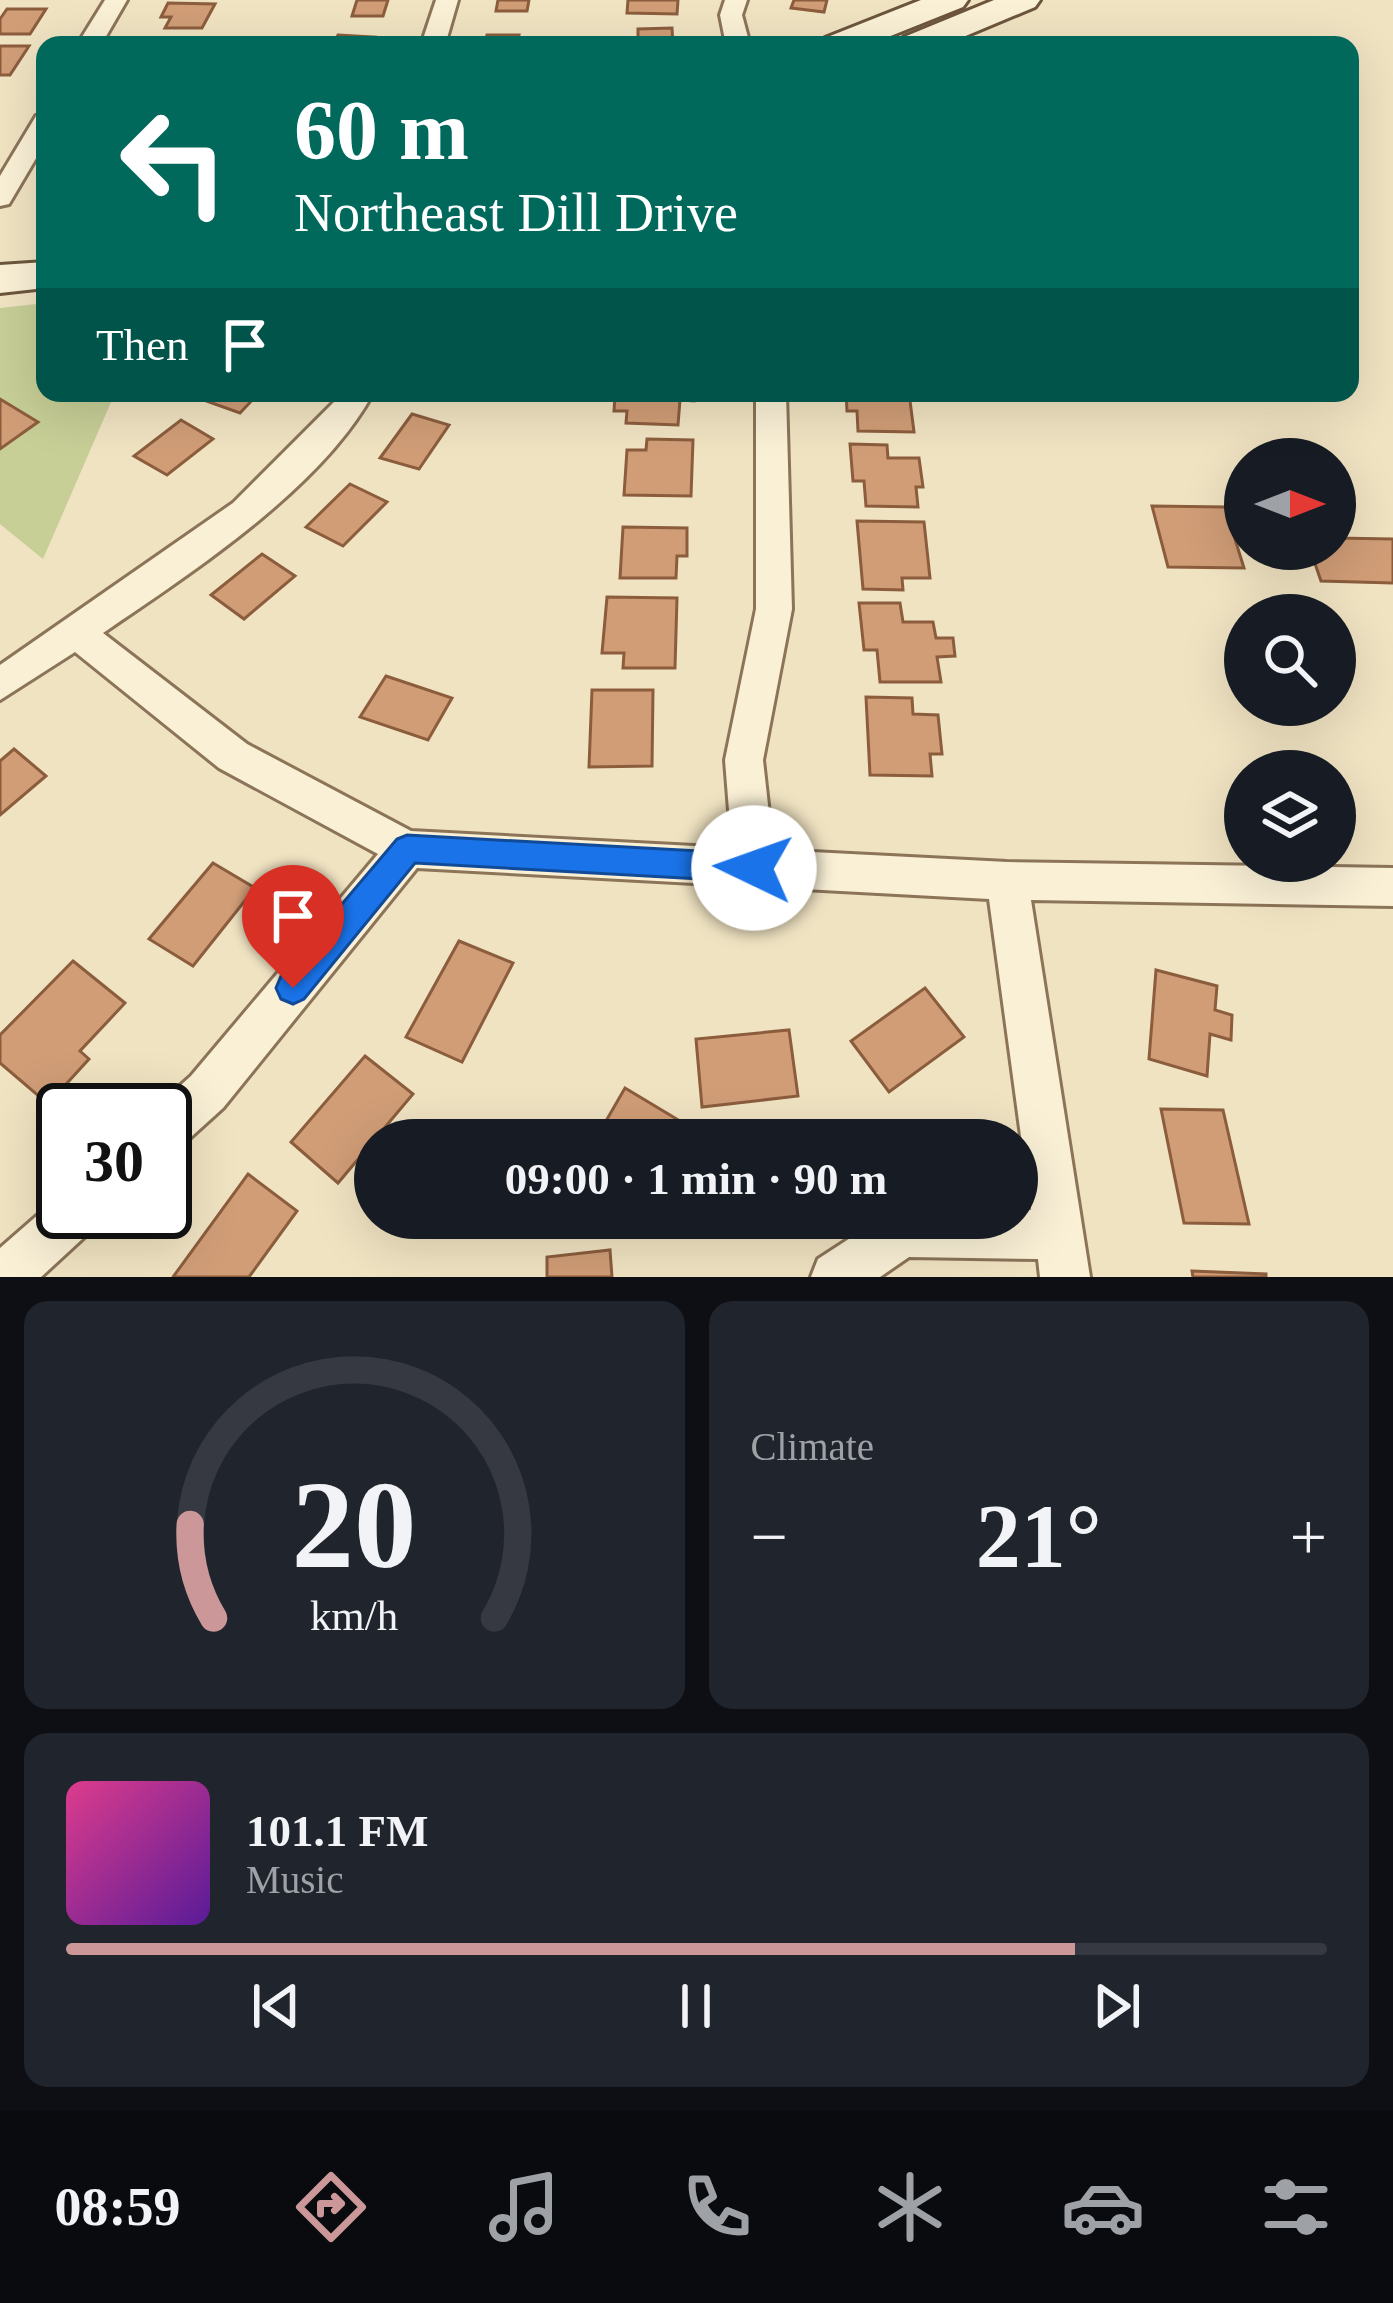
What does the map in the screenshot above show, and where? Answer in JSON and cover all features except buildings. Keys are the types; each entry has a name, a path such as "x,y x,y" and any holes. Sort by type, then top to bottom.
{"main road":[{"path":"860,36 951,0"},
{"path":"936,36 1024,0"},
{"path":"0,279 36,275"}],"street":[{"path":"94,36 116,0"},
{"path":"437,36 447,0"},
{"path":"736,0 731,15 736,36"},
{"path":"0,198 36,136"},
{"path":"0,685 74,630 139,591 287,477 350,402"},
{"path":"754,868 744,760 773,609 771,402"},
{"path":"74,630 233,756 407,849 1007,881 1393,887"},
{"path":"192,1106 407,849"},
{"path":"836,1277 902,1233 1062,1256 1007,881"},
{"path":"5,1277 47,1239"}],"green space":[{"path":"36,304 36,402 111,402 43,559 0,524 0,308"}],"route":[{"path":"293,988 407,849 754,868"}]}
